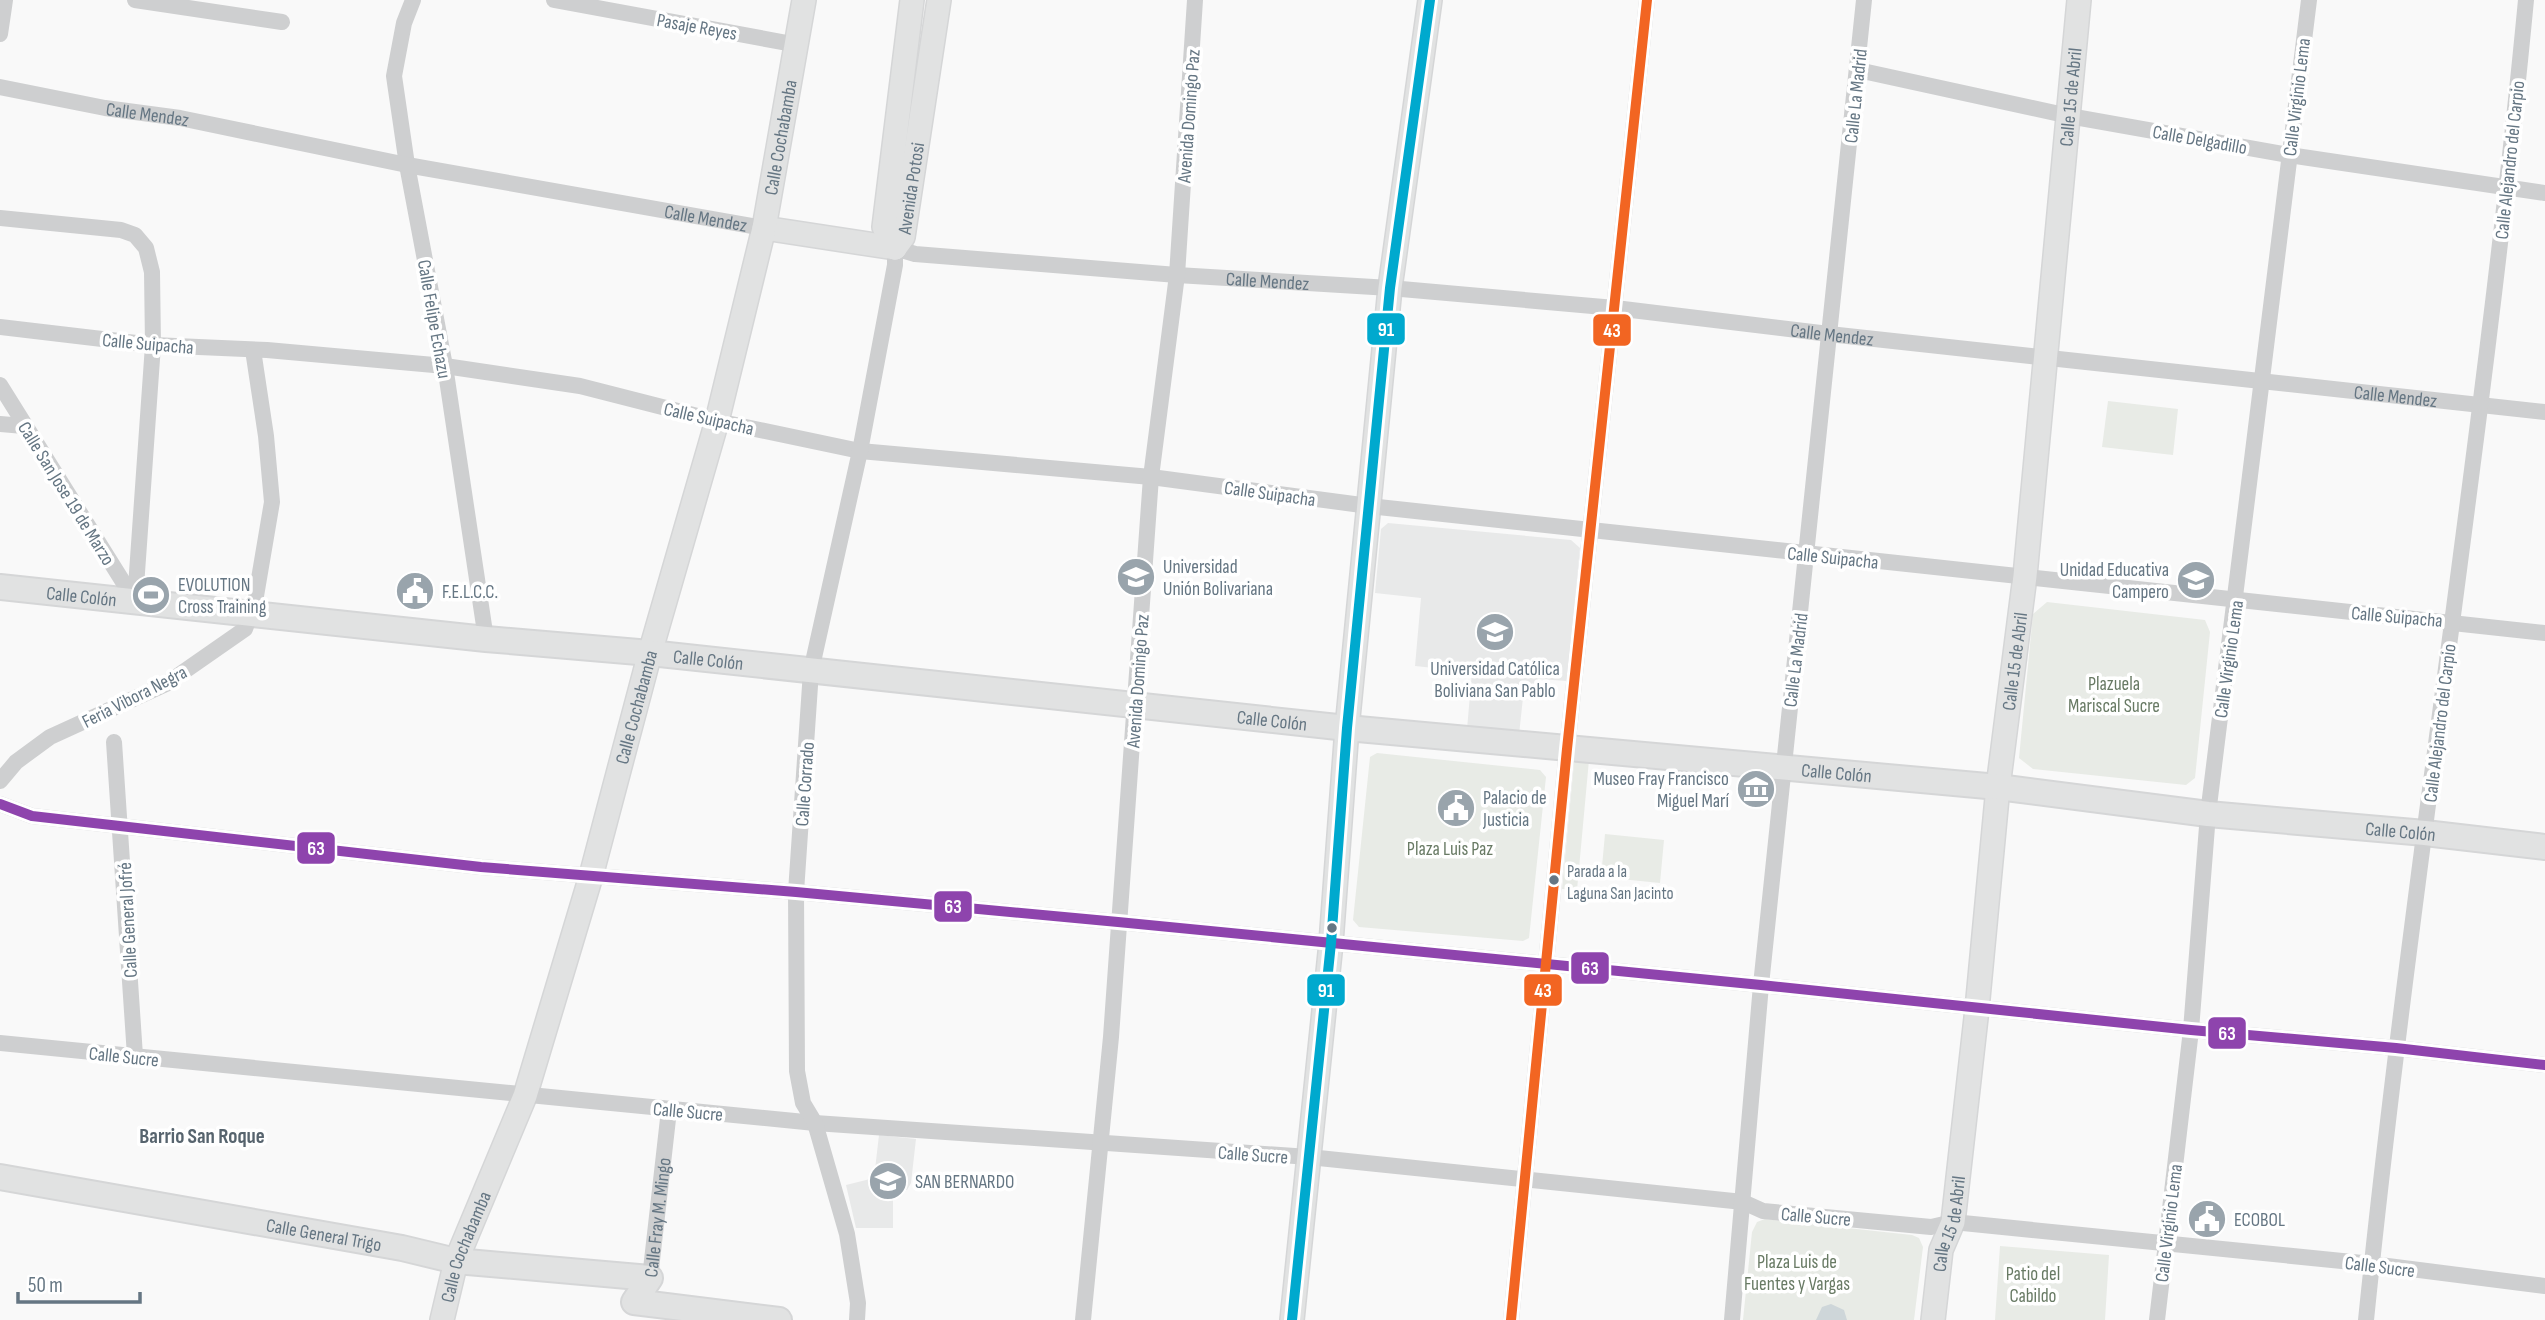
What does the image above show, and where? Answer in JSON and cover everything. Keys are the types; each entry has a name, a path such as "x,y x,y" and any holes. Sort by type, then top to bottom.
{"main road":[{"name":"Calle Colón","path":"0,587 1347,728 1783,766 1998,788 2208,814 2545,846"},
{"name":"Calle General Trigo","path":"0,1177 402,1248 456,1261 650,1278"},
{"name":"Calle Fray M. Mingo","path":"632,1311 650,1278"},
{"path":"632,1311 779,1320"}],"street":[{"path":"0,34 5,0"},
{"path":"135,0 282,22"},
{"name":"Calle Felipe Echazu","path":"413,0 404,23 394,76 407,165 444,366 486,639"},
{"name":"Pasaje Reyes","path":"554,0 798,45"},
{"name":"Calle Cochabamba","path":"442,1320 456,1261 525,1096 591,876 650,653 717,421 764,228 804,0"},
{"name":"Avenida Potosi","path":"912,0 884,227 895,247 903,237 939,0"},
{"name":"Avenida Domingo Paz","path":"1083,1320 1102,1143 1151,477 1177,275 1195,0"},
{"path":"1292,1320 1331,943 1347,728 1390,288 1430,0"},
{"path":"1511,1320 1567,749 1647,0"},
{"name":"Calle La Madrid","path":"1732,1320 1761,985 1864,0"},
{"name":"Calle 15 de Abril","path":"1933,1320 1941,1250 1953,1222 1998,788 2025,576 2079,0"},
{"name":"Calle Virginio Lema","path":"2157,1320 2191,1030 2208,814 2309,0"},
{"name":"Calle Alejandro del Carpio","path":"2366,1320 2396,1048 2508,187 2526,0"},
{"name":"Calle Delgadillo","path":"1857,69 2069,116 2289,155 2545,193"},
{"name":"Calle Mendez","path":"0,87 180,118 407,165 764,228 895,247 915,254 1177,275 1390,288 1615,308 2545,412"},
{"path":"0,218 121,230 135,235 146,248 152,272 153,345 135,601"},
{"name":"Calle Corrado","path":"857,1320 858,1303 847,1234 814,1123 803,1103 797,1071 796,892 811,671 860,451 895,265 895,247"},
{"name":"Calle Suipacha","path":"0,327 153,345 253,350 444,366 580,386 717,421 860,451 1151,477 1369,506 2545,633"},
{"name":"Feria Vibora Negra","path":"0,781 16,762 50,737 166,684 246,629 255,602 272,502 266,436 253,350"},
{"name":"Calle San Jose 19 de Marzo","path":"0,385 135,601"},
{"path":"0,424 24,426"},
{"name":"Calle General Jofré","path":"114,742 135,1056"},
{"path":"3,806 32,816 481,867 796,892 1118,922 2545,1065"},
{"name":"Calle Sucre","path":"0,1043 814,1123 1309,1157 1743,1202 1763,1211 1931,1227 1953,1222 2166,1242 2545,1286"},
{"name":"Calle Fray M. Mingo","path":"650,1278 669,1110"}],"shaded area":[{"name":"Universidad Católica Boliviana San Pablo","path":"1388,523 1571,540 1580,548 1567,681 1538,679 1536,689 1524,688 1519,735 1467,729 1472,672 1415,666 1421,598 1375,593 1381,529"},
{"name":"SAN BERNARDO","path":"879,1135 916,1139 911,1183 907,1190 893,1190 893,1228 856,1228 846,1185 874,1178"},
{"path":"1831,1304 1844,1310 1847,1320 1816,1320 1822,1307"}],"green space":[{"path":"2108,401 2178,409 2173,455 2102,447"},
{"name":"Plazuela Mariscal Sucre","path":"2047,602 2205,620 2210,632 2195,778 2186,785 2033,769 2019,758 2033,614"},
{"name":"Plaza Luis Paz","path":"1377,753 1540,770 1546,777 1529,938 1523,941 1359,927 1353,920 1370,757"},
{"path":"1579,759 1589,760 1577,890 1562,889 1574,763"},
{"path":"1605,834 1664,840 1660,883 1601,877"},
{"name":"Plaza Luis de Fuentes y Vargas","path":"1765,1219 1912,1235 1919,1238 1923,1247 1914,1320 1743,1320 1752,1232 1757,1222"},
{"name":"Patio del Cabildo","path":"2000,1246 2109,1255 2105,1320 1995,1320"}],"transit line":[{"name":"91","path":"1292,1320 1331,943 1347,728 1390,288 1430,0"},
{"name":"43","path":"1511,1320 1567,749 1647,0"},
{"name":"63","path":"0,804 32,816 481,867 796,892 1118,922 2545,1065"}],"place":[{"name":"Universidad Unión Bolivariana","path":"1136,577"},
{"name":"Unidad Educativa Campero","path":"2196,580"},
{"name":"F.E.L.C.C.","path":"415,591"},
{"name":"EVOLUTION Cross Training","path":"151,595"},
{"name":"Universidad Católica Boliviana San Pablo","path":"1495,632"},
{"name":"Museo Fray Francisco Miguel Marí","path":"1756,789"},
{"name":"Palacio de Justicia","path":"1456,808"},
{"name":"Parada a la Laguna San Jacinto","path":"1554,880"},
{"name":"SAN BERNARDO","path":"888,1181"},
{"name":"ECOBOL","path":"2207,1219"}],"district":[{"name":"Barrio San Roque","path":"202,1136"}]}
